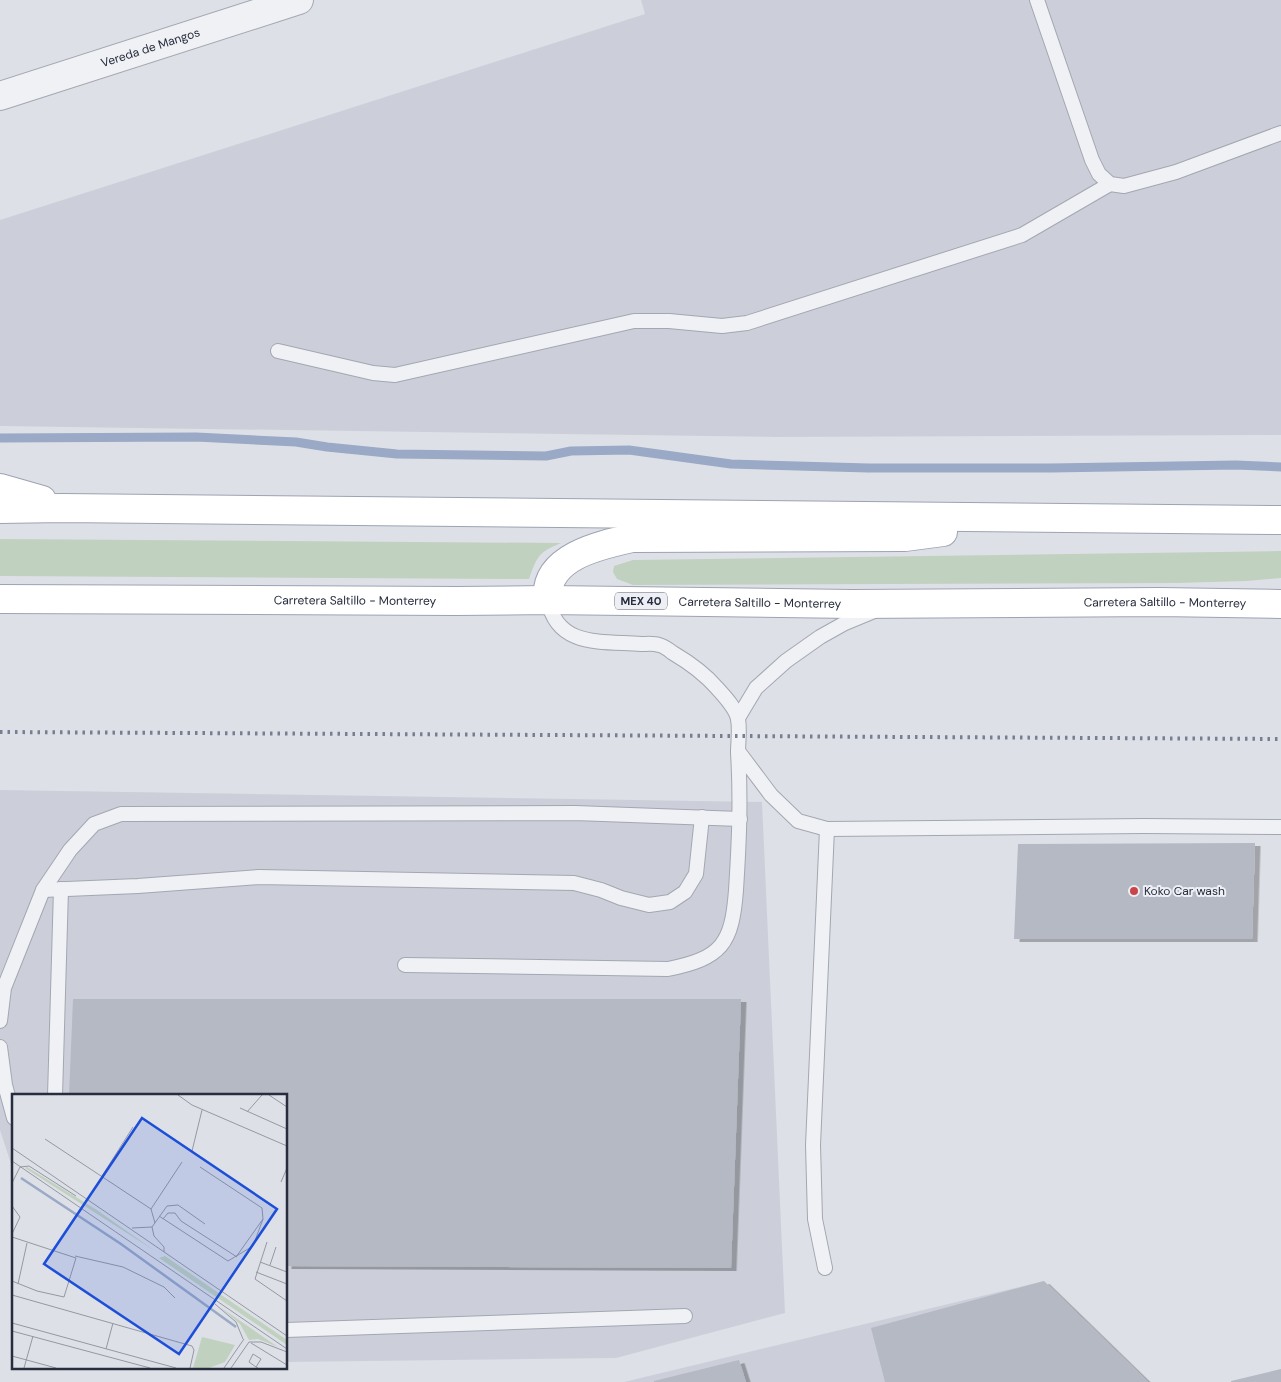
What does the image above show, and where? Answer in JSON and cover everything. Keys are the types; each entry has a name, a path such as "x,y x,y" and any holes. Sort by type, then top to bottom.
{"main road":[{"path":"0,488 34,497 62,508"},
{"path":"0,509 62,508 1281,520"},
{"path":"548,600 550,580 558,569 572,558 601,545 632,538 905,537 1042,519"},
{"path":"1160,602 1281,589"},
{"name":"Carretera Saltillo - Monterrey","path":"0,599 548,600 899,604 1160,602 1281,604"}],"street":[{"name":"Vereda de Mangos","path":"0,96 299,0"}],"lane":[{"path":"1037,0 1092,160 1099,174 1110,184 1124,186 1176,172 1281,133"},
{"path":"278,351 373,373 395,375 634,321 669,321 722,326 747,323 1022,234 1110,184"},
{"path":"405,965 668,969 690,965 711,955 724,943 734,919 740,819 738,718 731,706 702,672 685,660 660,645 589,640 573,636 555,619 551,613 548,600"},
{"path":"738,718 756,688 803,648 845,623 899,604"},
{"path":"738,750 771,795 798,821 827,829 1144,826 1281,827"},
{"path":"0,1020 4,988 44,890 70,850 94,824 121,814 575,813 740,819"},
{"path":"44,890 138,886 259,876 574,883 649,905 670,902 685,892 696,874 702,818"},
{"path":"825,1268 815,1219 814,1145 827,829"},
{"path":"55,1094 62,889"},
{"path":"0,1047 5,1084 12,1110"},
{"path":"288,1330 685,1316"}],"shaded area":[{"path":"641,0 1281,0 1281,435 775,437 0,426 0,220 645,14"},
{"path":"0,790 762,802 785,1313 616,1358 288,1362 288,1094 12,1094 12,1167 0,1130"},
{"path":"1044,1281 1129,1382 624,1382"}],"green space":[{"path":"0,539 561,543 543,552 534,565 529,579 0,576"},
{"path":"1281,551 1281,578 1246,581 1176,583 633,585 617,579 613,572 614,566 633,560"}],"building":[{"name":"Koko Car wash","path":"1255,843 1252,939 1014,939 1018,844"},
{"path":"73,999 741,999 731,1268 288,1266 288,1094 69,1094"},
{"path":"1044,1281 1148,1382 885,1382 871,1328"},
{"path":"739,1360 746,1382 654,1382 654,1381"},
{"path":"1281,1369 1281,1382 1231,1382 1231,1381"}],"waterway":[{"path":"0,438 196,437 296,442 397,454 546,456 571,451 629,450 731,464 868,468 1236,465 1281,467"}],"railway":[{"path":"0,732 1281,739"}],"place":[{"name":"Koko Car wash","path":"1134,891"}]}
